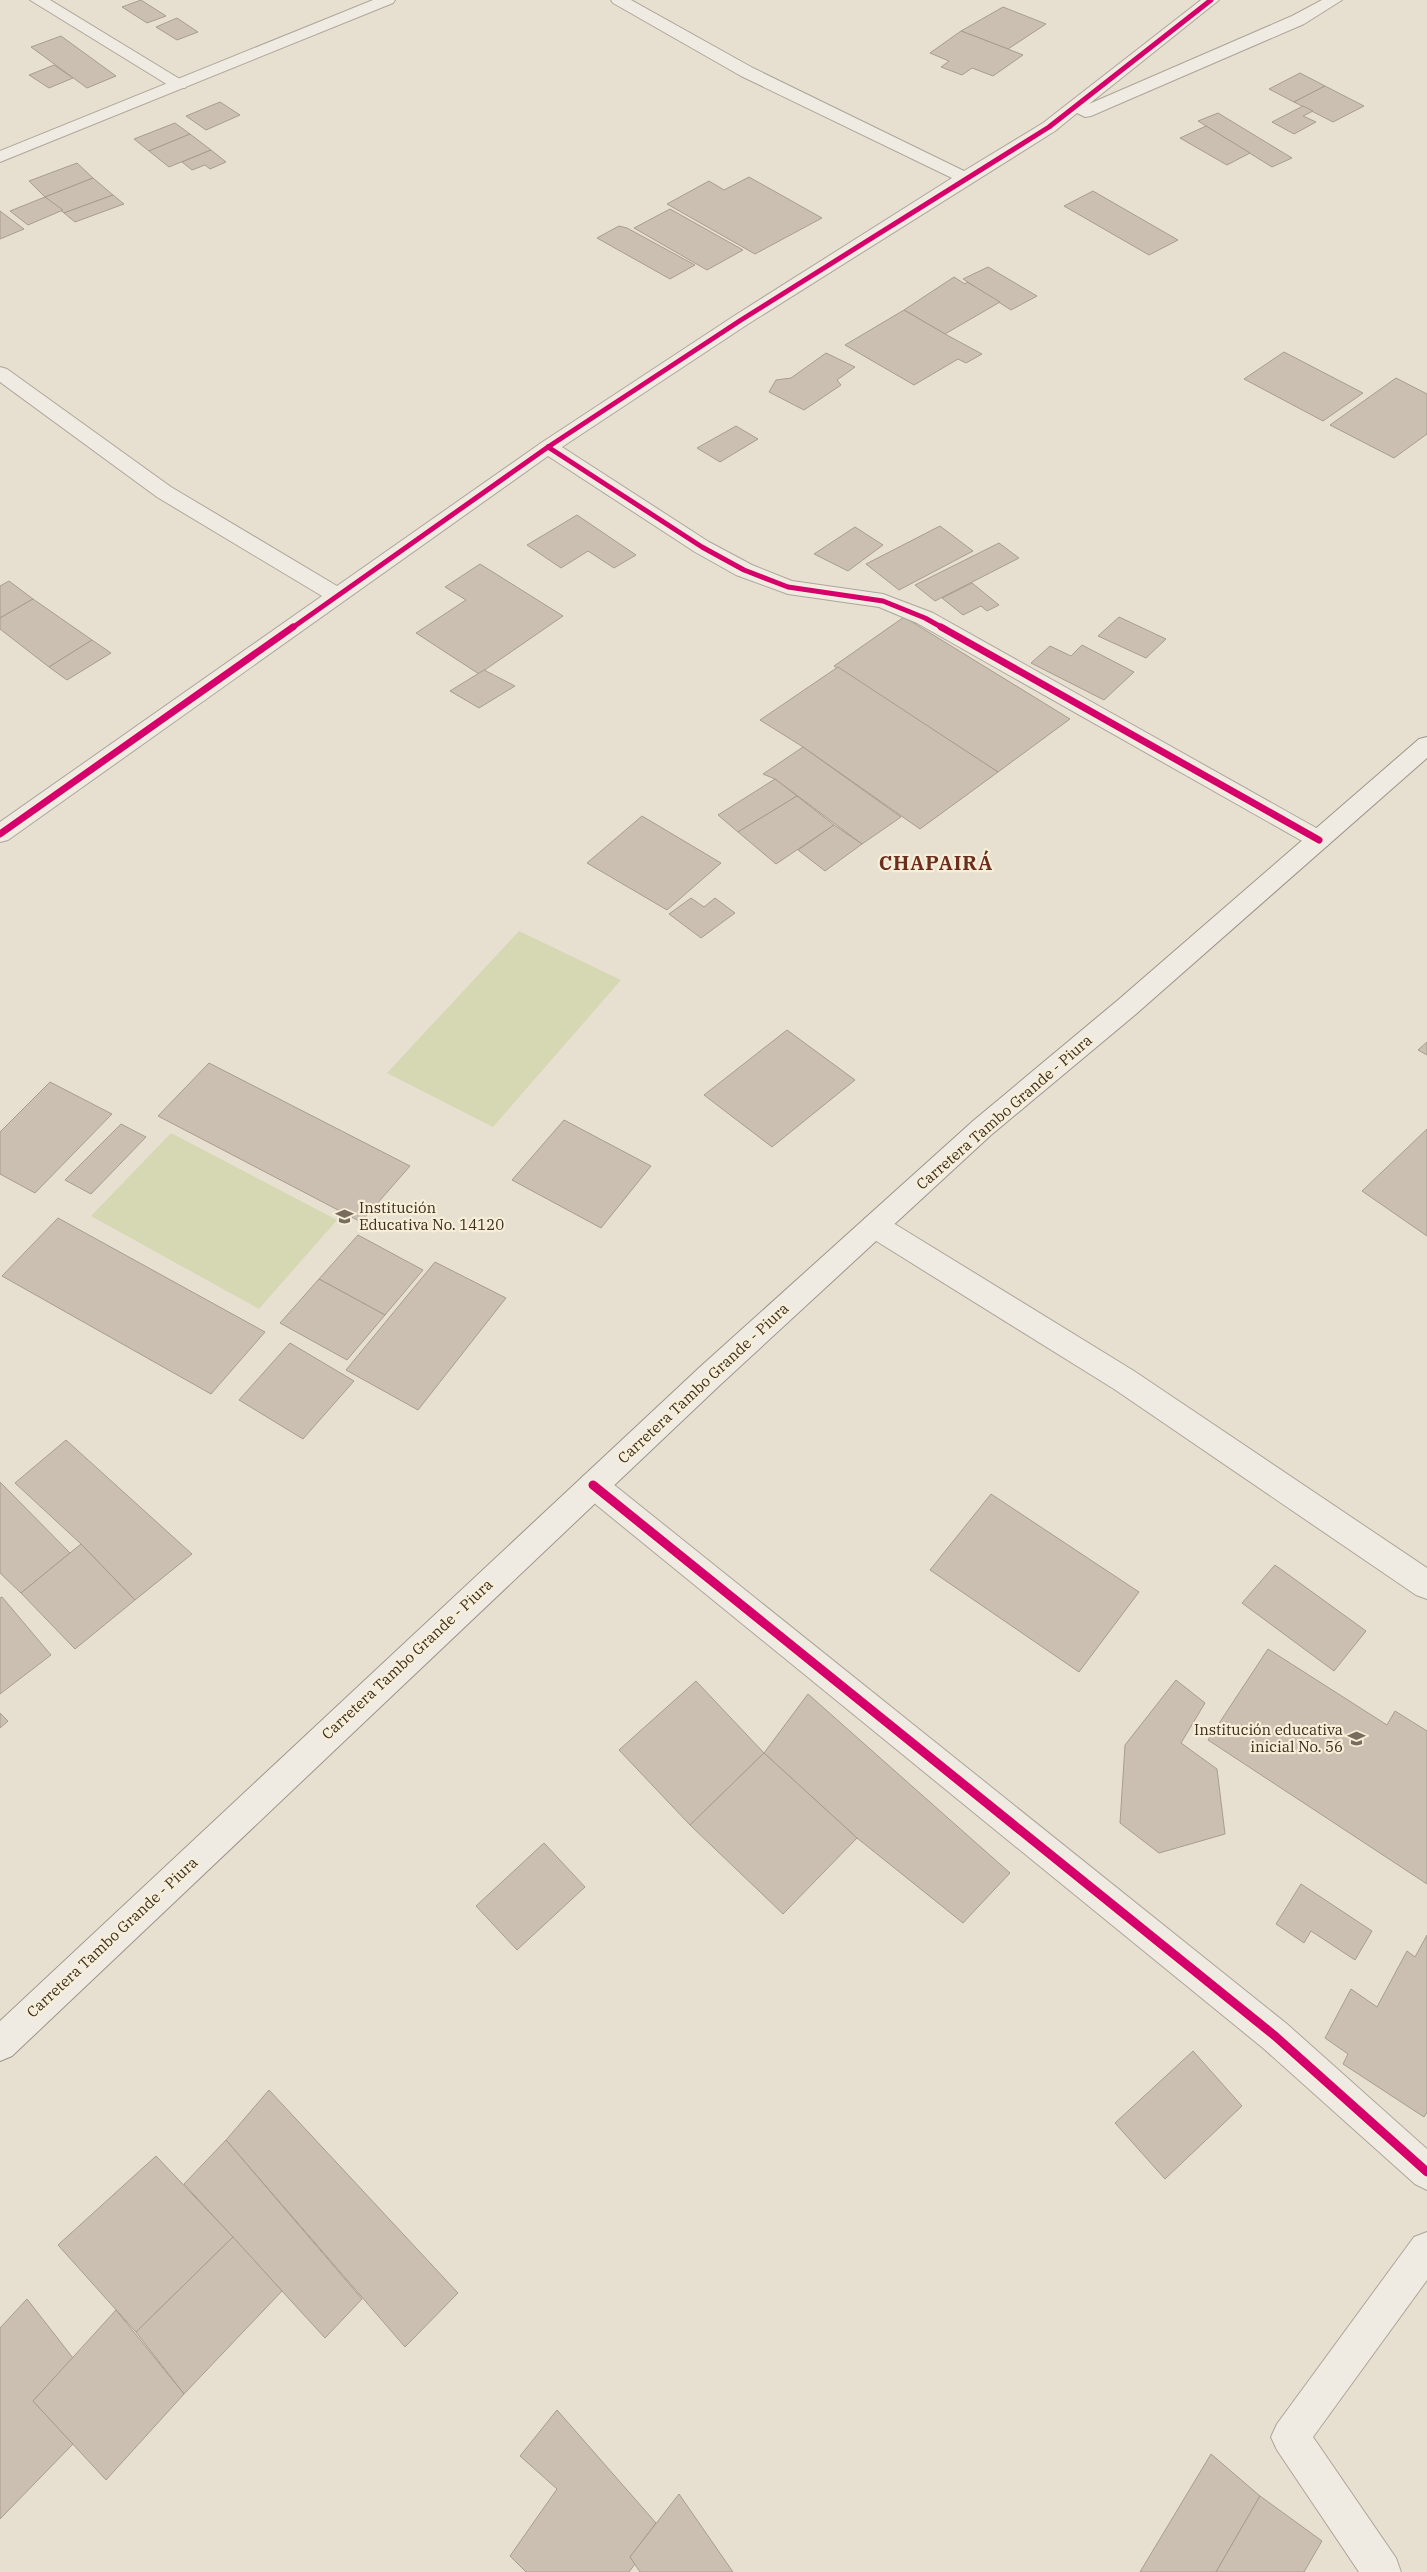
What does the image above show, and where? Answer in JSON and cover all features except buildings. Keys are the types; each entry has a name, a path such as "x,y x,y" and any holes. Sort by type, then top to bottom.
{"street":[{"path":"38,0 179,84"},
{"path":"0,157 387,0"},
{"path":"619,0 747,72 965,178"},
{"path":"0,834 548,447 741,320 1049,127 1211,0"},
{"path":"1049,127 1298,20 1334,0"},
{"path":"0,373 164,492 336,595"},
{"path":"548,447 702,548 744,570 788,587 883,601 925,618 1318,840"},
{"name":"Carretera Tambo Grande - Piura","path":"0,2044 593,1485 982,1128 1127,1007 1427,745"},
{"path":"875,1226 1124,1380 1427,1584"},
{"path":"593,1485 1275,2036 1427,2172"},
{"path":"1382,2572 1290,2438 1427,2250"}],"green space":[{"path":"519,931 621,980 493,1127 387,1073"},
{"path":"171,1133 337,1220 259,1309 91,1216"}],"cycle path":[{"path":"0,834 548,447 741,320 1049,127 1211,0"},
{"path":"548,447 702,547 744,570 788,587 883,601 925,618 1319,840"},
{"path":"593,1485 1275,2036 1427,2172"}],"place":[{"name":"Institución Educativa No. 14120","path":"345,1216"},
{"name":"Institución educativa inicial No. 56","path":"1357,1738"}],"district":[{"name":"CHAPAIRÁ","path":"936,862"}]}
